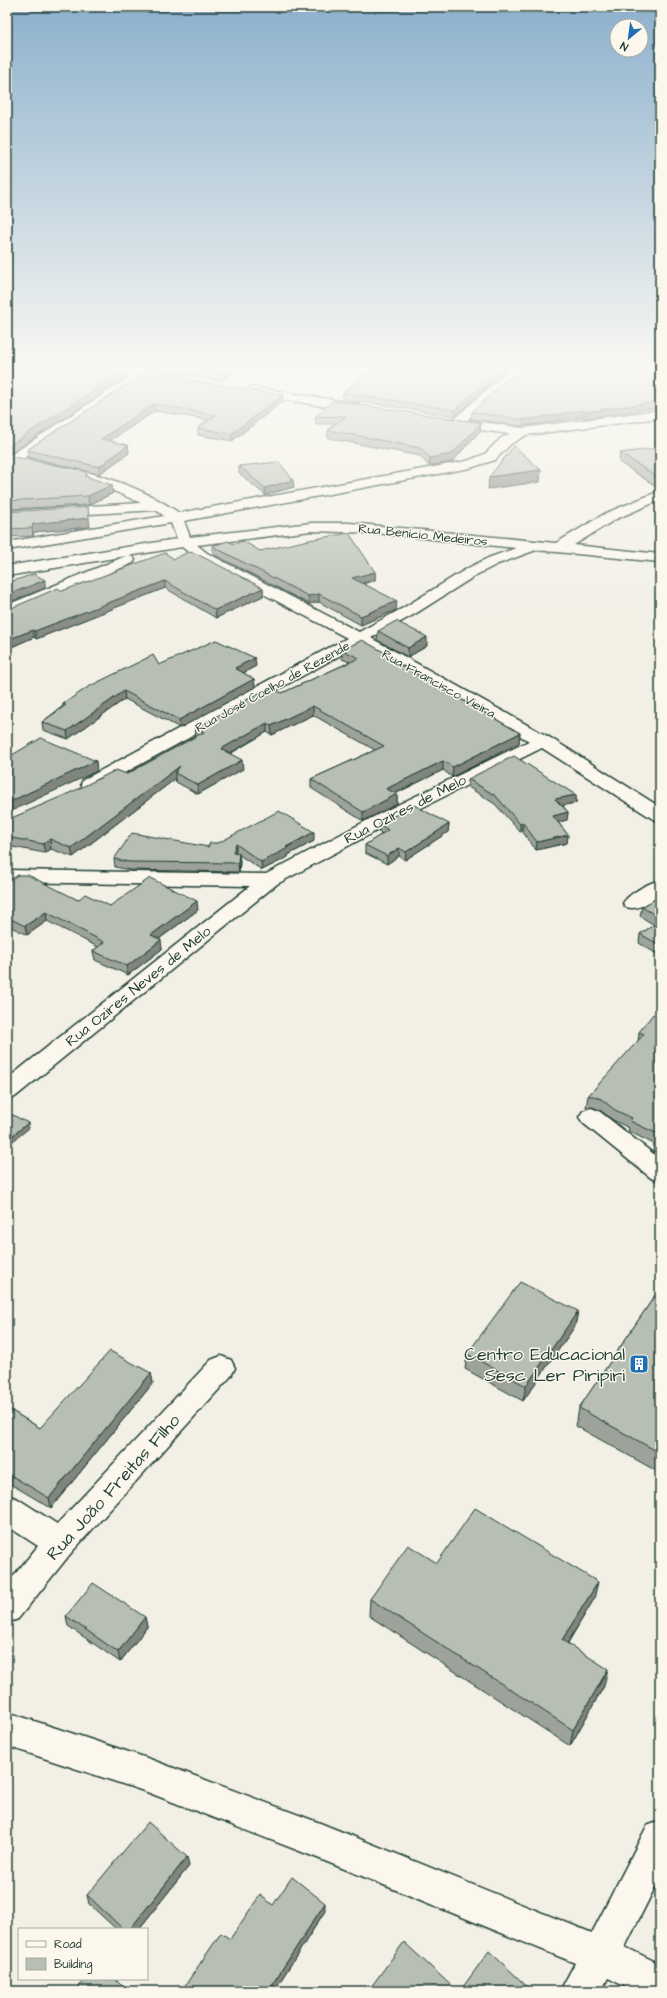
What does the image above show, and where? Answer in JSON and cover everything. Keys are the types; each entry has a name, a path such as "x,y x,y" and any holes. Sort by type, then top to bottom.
{"street":[{"path":"7,546 180,529 470,464 484,459"},
{"name":"Rua Francisco Vieira","path":"9,460 86,474 105,481 158,506 180,529 202,556 358,638 542,741 660,815"},
{"path":"558,548 611,516 660,495"},
{"path":"7,515 158,506"},
{"name":"Rua Benício Medeiros","path":"180,529 349,527 660,558"},
{"path":"7,611 162,545 180,529"},
{"path":"7,571 162,545"},
{"name":"Rua José Coelho de Rezende","path":"75,792 408,611 473,571 493,561 534,546"},
{"name":"Rua Ozires de Melo","path":"270,880 381,821 542,741"},
{"path":"7,876 270,880"},
{"name":"Rua Ozires Neves de Melo","path":"7,1091 270,880"},
{"path":"633,903 660,886"},
{"path":"591,1117 660,1172"},
{"name":"Rua João Freitas Filho","path":"7,1608 60,1542 221,1368"},
{"path":"7,1509 60,1542"},
{"path":"7,1729 147,1775 320,1841 601,1955 660,1984"},
{"path":"579,1991 601,1955 660,1839"}],"building":[{"path":"26,459 81,470 88,474 85,476 112,485 88,496 7,501 7,460"},
{"path":"66,459 109,459 99,467"},
{"path":"503,459 529,459 541,470 489,477"},
{"path":"630,459 660,459 660,479"},
{"path":"279,462 293,480 265,488 239,466"},
{"path":"88,507 89,518 33,524 32,528 7,529 7,512"},
{"path":"349,533 375,572 352,578 397,601 361,616 319,594 308,596 212,546 228,541 234,544 243,541 260,551"},
{"path":"188,552 195,553 263,588 215,610 165,581 35,631 33,630 7,640 7,610 58,588 62,591 165,553 174,559"},
{"path":"34,574 45,580 7,595 7,583"},
{"path":"396,621 427,637 408,648 378,631"},
{"path":"216,640 255,658 235,668 254,679 179,720 124,691 67,731 42,722 66,705 63,704 88,687 153,655 159,665"},
{"path":"362,640 393,657 390,659 520,733 453,767 443,761 386,789 397,794 363,812 311,779 384,746 313,706 271,726 267,723 221,749 242,760 198,785 175,773 180,766 71,848 50,839 43,844 7,837 7,820 74,791 116,770 127,774 204,732 195,728 270,687 282,693 359,658 342,650"},
{"path":"41,738 96,761 7,803 7,758"},
{"path":"514,756 576,795 555,799 568,812 553,816 568,835 537,842 523,823 520,824 496,796 468,779"},
{"path":"414,805 449,824 406,852 399,848 387,856 365,845 388,830 379,824"},
{"path":"279,811 314,832 261,862 236,844 233,852 239,853 238,863 129,862 114,859 132,833 208,847 210,843 218,843"},
{"path":"18,875 28,875 78,900 85,894 110,906 150,878 197,901 151,935 161,940 127,966 93,951 104,942 46,912 25,926 7,917 7,882"},
{"path":"660,896 660,918 642,907"},
{"path":"660,921 660,945 640,934"},
{"path":"653,1014 660,1017 660,1135 630,1121 632,1118 615,1110 601,1099 588,1096 644,1034 639,1032"},
{"path":"7,1112 28,1123 7,1140"},
{"path":"660,1136 660,1144 655,1141"},
{"path":"520,1282 578,1311 526,1386 467,1354"},
{"name":"Centro Educacional Sesc Ler Piripiri","path":"660,1288 660,1453 579,1408"},
{"path":"110,1351 151,1373 49,1498 7,1473 7,1408 40,1428"},
{"path":"475,1508 598,1582 562,1640 608,1669 573,1730 370,1599 408,1545 437,1563"},
{"path":"93,1583 145,1617 118,1652 66,1616"},
{"path":"148,1822 187,1857 131,1928 122,1928 87,1895"},
{"path":"292,1877 325,1903 268,1991 189,1991 184,1987 221,1933 230,1939 260,1895 273,1905"},
{"path":"404,1942 457,1991 368,1991"},
{"path":"489,1951 532,1991 460,1991"},
{"path":"85,1980 116,1980 127,1991 75,1991"}],"place":[{"name":"Centro Educacional Sesc Ler Piripiri","path":"639,1364"}]}
